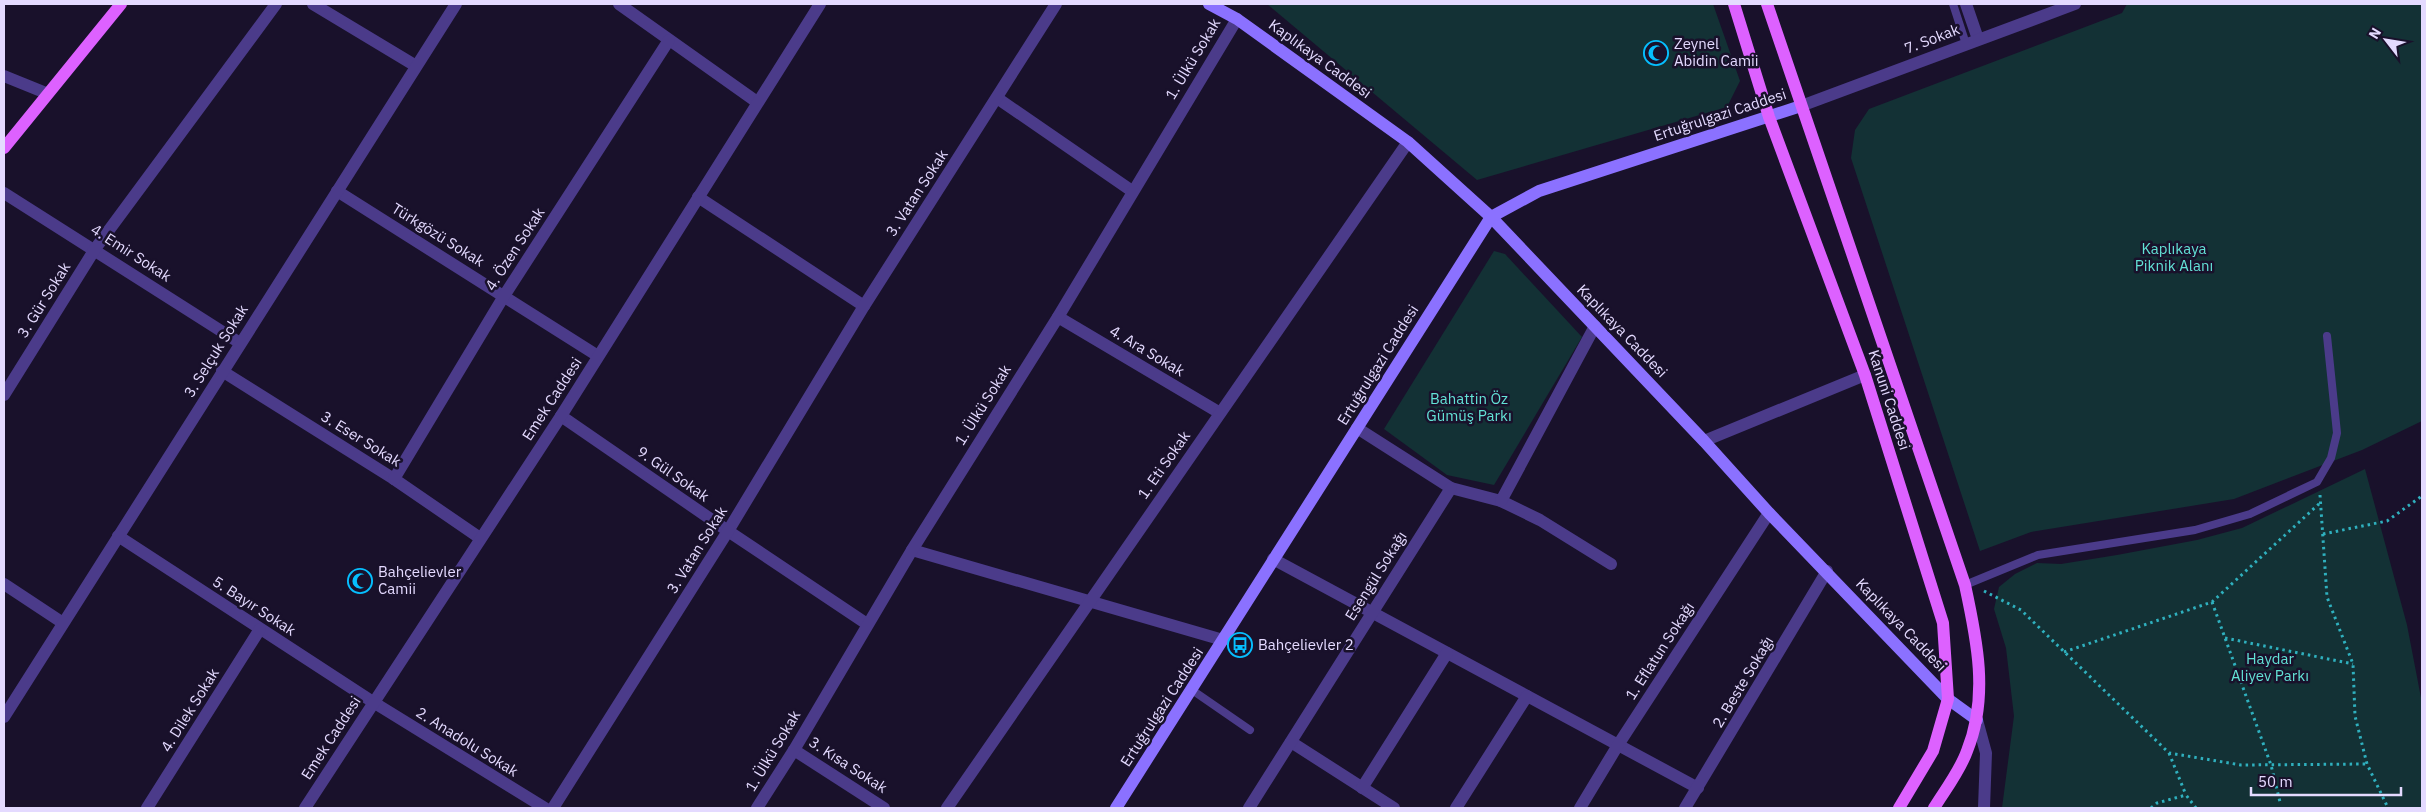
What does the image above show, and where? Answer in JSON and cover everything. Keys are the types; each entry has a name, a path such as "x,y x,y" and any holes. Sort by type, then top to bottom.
{"main road":[{"path":"4,148 46,93 119,4"},
{"name":"Kaplıkaya Caddesi","path":"1209,4 1237,19 1408,142 1491,217 1704,441 1769,513 1948,698 1977,720"},
{"name":"Kanuni Caddesi","path":"1734,4 1768,117 1865,375 1943,623 1948,698 1933,752 1899,808"},
{"name":"Kanuni Caddesi","path":"1767,4 1965,585 1976,636 1980,672 1977,720 1967,753 1934,808"},
{"name":"Ertuğrulgazi Caddesi","path":"1116,808 1491,217 1539,191 1801,106"}],"street":[{"name":"3. Gür Sokak","path":"4,394 95,249 276,4"},
{"path":"313,4 416,66"},
{"name":"3. Selçuk Sokak","path":"4,717 456,4"},
{"path":"619,4 632,8 669,40 758,102"},
{"name":"Emek Caddesi","path":"305,808 561,416 820,4"},
{"name":"3. Vatan Sokak","path":"553,808 728,531 864,306 1056,4"},
{"path":"1966,4 1972,41"},
{"name":"7. Sokak","path":"1801,106 2075,4"},
{"name":"1. Ülkü Sokak","path":"758,808 867,624 1058,317 1237,19"},
{"name":"4. Özen Sokak","path":"394,479 504,296 669,40"},
{"path":"4,76 46,93"},
{"path":"997,98 1132,191"},
{"name":"1. Eti Sokak","path":"947,808 1408,142"},
{"name":"Türkgözü Sokak","path":"337,191 598,356"},
{"name":"4. Emir Sokak","path":"4,193 95,249 240,343"},
{"path":"698,197 864,306"},
{"name":"4. Ara Sokak","path":"1058,317 1220,413"},
{"path":"1501,501 1594,326"},
{"name":"3. Eser Sokak","path":"222,371 394,479 480,538"},
{"path":"1704,441 1865,375"},
{"name":"9. Gül Sokak","path":"561,416 867,624"},
{"path":"1357,428 1451,488 1501,501 1540,520 1611,564"},
{"name":"Esengül Sokağı","path":"1249,808 1451,488"},
{"name":"1. Eflatun Sokağı","path":"1580,808 1618,745 1769,513"},
{"name":"5. Bayır Sokak","path":"118,536 373,702"},
{"path":"912,550 1224,640"},
{"path":"1273,559 1698,788"},
{"name":"2. Beste Sokağı","path":"1686,808 1827,572"},
{"path":"4,584 63,623"},
{"name":"4. Dilek Sokak","path":"147,808 260,629"},
{"path":"1362,788 1448,653"},
{"path":"1456,808 1527,696"},
{"name":"2. Anadolu Sokak","path":"373,702 544,808"},
{"path":"1977,720 1986,753 1984,808"},
{"path":"1291,742 1390,807"},
{"name":"3. Kısa Sokak","path":"794,750 884,808"}],"lane":[{"path":"1953,4 1972,41"},
{"path":"1965,585 2038,555 2195,530 2250,514 2317,482 2331,458 2337,433 2327,336"},
{"path":"1192,690 1250,730"}],"path":[{"path":"2323,534 2387,521 2422,496"},
{"path":"2064,652 2212,602 2321,502 2327,597 2353,664 2355,716 2367,764 2388,808"},
{"path":"1965,585 1996,595 2021,610 2169,753 2186,795 2196,808"},
{"path":"2212,602 2271,765 2280,802"},
{"path":"2225,638 2353,664"},
{"path":"2169,753 2241,765 2367,764"},
{"path":"2151,808 2157,803 2186,795"}],"green space":[{"path":"1267,4 1713,4 1740,81 1727,107 1477,180"},
{"name":"Kaplıkaya Piknik Alanı","path":"2127,4 2422,4 2422,421 2362,450 2234,499 2031,532 1980,551 1851,158 1855,130 1869,109 2122,13"},
{"name":"Bahattin Öz Gümüş Parkı","path":"1494,251 1505,254 1582,337 1494,485 1447,475 1384,429"},
{"name":"Haydar Aliyev Parkı","path":"2365,469 2407,625 2422,703 2422,808 2002,808 2014,716 2006,648 1994,609 1999,587 2015,574 2037,563 2061,564 2117,555 2197,540 2242,528"}],"place":[{"name":"Zeynel Abidin Camii","path":"1656,53"},
{"name":"Bahçelievler Camii","path":"360,581"},
{"name":"Bahçelievler 2","path":"1240,645"}]}
